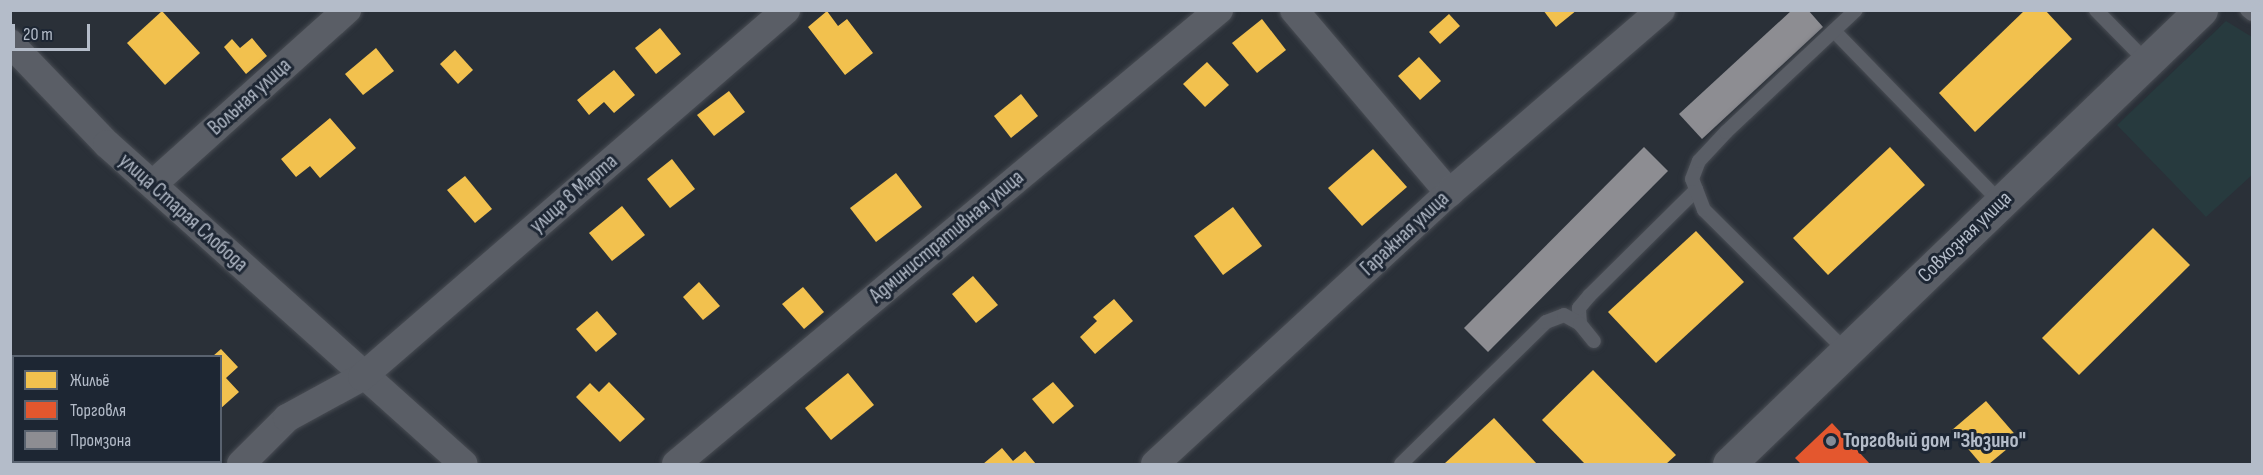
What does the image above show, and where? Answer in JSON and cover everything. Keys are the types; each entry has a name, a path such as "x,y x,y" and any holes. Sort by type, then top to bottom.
{"street":[{"name":"Вольная улица","path":"153,184 347,10"},
{"name":"улица 8 Марта","path":"241,465 287,418 362,377 786,10"},
{"name":"Административная улица","path":"676,465 1219,10"},
{"path":"1294,10 1449,194"},
{"name":"Гаражная улица","path":"1155,465 1449,194 1660,10"},
{"name":"Совхозная улица","path":"1729,465 2201,10"},
{"name":"улица Старая Слобода","path":"12,48 107,144 362,377 464,465"}],"lane":[{"path":"1846,351 1704,210 1692,179 1699,161 1856,10"},
{"path":"2096,10 2147,62"},
{"path":"2247,10 2253,14"},
{"path":"1834,31 2001,203"},
{"path":"1580,324 1579,308 1589,296 1696,190"},
{"path":"1401,465 1546,322 1564,315 1580,324 1594,340"}],"green space":[{"path":"2226,21 2252,37 2252,175 2206,217 2117,125"}],"building: Жильё":[{"path":"1543,10 1577,10 1556,27"},
{"path":"2025,10 2045,10 2072,39 1975,132 1939,93"},
{"path":"162,11 200,53 165,85 127,43"},
{"path":"827,11 838,26 847,19 873,53 845,75 808,27"},
{"path":"1449,14 1460,26 1440,44 1429,32"},
{"path":"1262,19 1286,50 1257,73 1232,43"},
{"path":"660,28 681,54 656,74 635,48"},
{"path":"252,38 267,56 246,74 224,47 232,39 240,48"},
{"path":"376,48 394,71 363,95 345,74"},
{"path":"455,50 473,70 458,84 440,64"},
{"path":"1419,57 1441,81 1420,100 1398,76"},
{"path":"1207,62 1229,85 1205,107 1183,84"},
{"path":"614,70 635,95 614,113 604,102 589,115 577,100"},
{"path":"729,91 745,112 714,136 697,115"},
{"path":"1021,94 1038,116 1011,138 994,116"},
{"path":"330,118 356,148 320,178 310,166 296,177 281,159"},
{"path":"1890,147 1925,185 1828,275 1793,238"},
{"path":"1373,149 1407,187 1362,226 1328,188"},
{"path":"672,159 695,189 670,208 647,179"},
{"path":"896,173 922,207 876,242 850,208"},
{"path":"465,176 492,209 475,223 447,190"},
{"path":"622,206 645,235 612,261 589,233"},
{"path":"1233,207 1262,246 1223,275 1194,236"},
{"path":"2153,228 2190,265 2079,375 2042,338"},
{"path":"1696,231 1744,282 1656,363 1608,312"},
{"path":"973,276 998,305 976,323 952,294"},
{"path":"699,282 720,306 703,320 683,297"},
{"path":"803,287 824,312 804,329 782,304"},
{"path":"1114,299 1133,321 1095,354 1080,337 1097,321 1093,317"},
{"path":"597,311 617,334 596,352 576,329"},
{"path":"221,349 238,367 226,378 239,392 222,407 222,355 214,355"},
{"path":"1593,370 1676,455 1666,464 1585,464 1542,420"},
{"path":"848,373 874,405 831,440 805,408"},
{"path":"609,382 645,419 620,442 576,397 590,383 599,392"},
{"path":"1053,382 1074,406 1053,424 1032,399"},
{"path":"1986,401 2019,439 1989,464 1981,464 1952,430"},
{"path":"1494,418 1537,464 1444,464"},
{"path":"1002,448 1013,461 1025,451 1036,464 983,464"}],"building: Торговля":[{"name":"Торговый дом \"Зюзино\"","path":"1832,423 1870,464 1801,464 1795,458"}],"building: Промзона":[{"path":"1792,10 1808,10 1823,27 1702,139 1679,114"},
{"path":"1644,147 1668,171 1488,352 1464,328"}],"place":[{"name":"Торговый дом \"Зюзино\"","path":"1831,441"}]}
